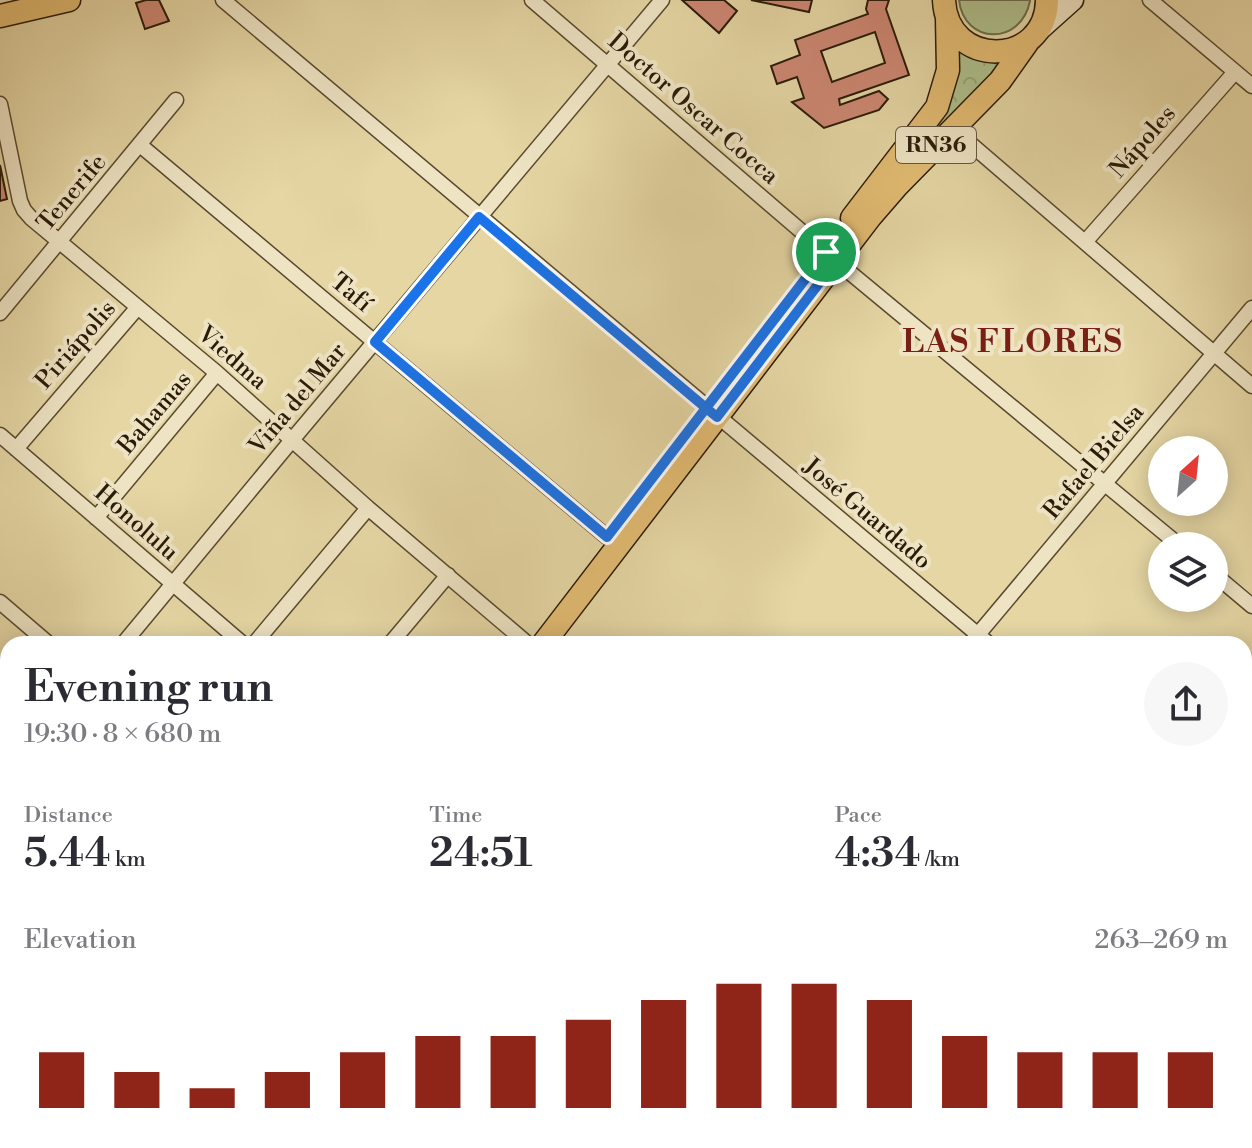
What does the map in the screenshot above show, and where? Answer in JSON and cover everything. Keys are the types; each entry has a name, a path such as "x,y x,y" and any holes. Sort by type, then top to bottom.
{"main road":[{"path":"0,16 69,0"},
{"name":"RN36","path":"831,257 1000,81 1045,16 1047,0"},
{"name":"RN36","path":"943,7 958,36 976,48 997,52 1031,38 1073,0"},
{"name":"RN36","path":"537,636 831,257 937,107 948,70 943,7"},
{"name":"RN36","path":"537,636 607,537 712,413"}],"street":[{"name":"José Guardado","path":"223,0 973,636"},
{"name":"Doctor Oscar Cocca","path":"532,0 831,257 1163,532"},
{"name":"Viña del Mar","path":"130,636 662,0"},
{"path":"1150,0 1252,86"},
{"name":"Nápoles","path":"1085,242 1235,72"},
{"name":"Tenerife","path":"0,313 176,100"},
{"name":"Viedma","path":"0,104 24,210 217,373 368,508 521,636"},
{"path":"952,128 1252,386"},
{"name":"Tafí","path":"140,145 607,537"},
{"name":"Piriápolis","path":"16,449 138,307"},
{"name":"Rafael Bielsa","path":"983,636 1105,483 1252,308"},
{"name":"Bahamas","path":"96,518 217,373"},
{"name":"Honolulu","path":"0,435 234,636"},
{"path":"261,636 368,508"},
{"path":"397,636 448,575"},
{"path":"1228,586 1252,606"},
{"path":"2,606 39,636"}],"green space":[{"path":"959,0 1030,1 1025,16 1016,26 993,34 981,32 971,25 963,15"},
{"path":"959,51 973,57 1004,62 900,170 955,84"}],"building":[{"path":"159,0 169,21 145,29 136,3"},
{"path":"682,0 724,0 737,11 719,33"},
{"path":"751,0 812,0 809,12"},
{"path":"868,0 889,0 886,9 909,75 839,99 840,105 879,91 888,99 879,110 824,128 792,102 804,98 797,77 777,84 771,66 800,55 795,40 868,14","holes":["875,32 885,63 832,82 821,51"]},
{"path":"0,165 7,199 0,201"}],"district":[{"name":"LAS FLORES","path":"1013,342"}],"route":[{"path":"826,252 706,408 479,217 375,342 607,537 706,408 717,417 777,339 836,261 826,252"}]}
